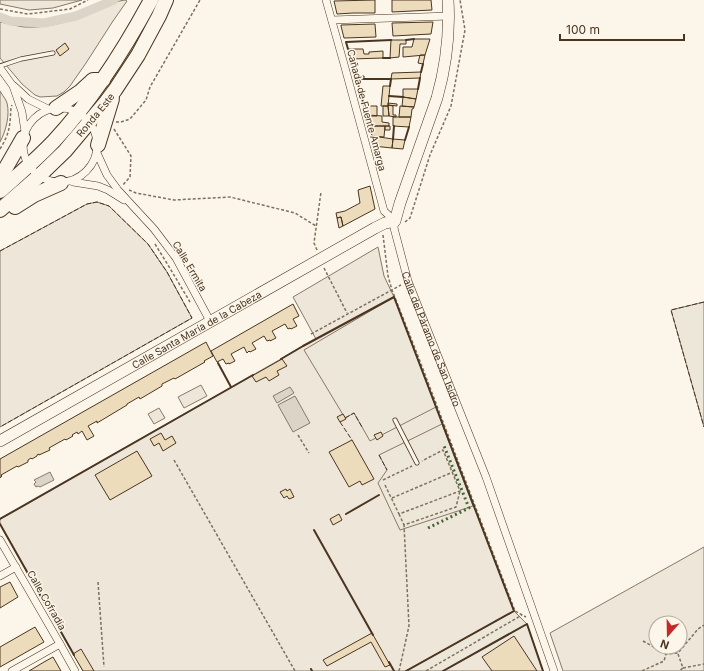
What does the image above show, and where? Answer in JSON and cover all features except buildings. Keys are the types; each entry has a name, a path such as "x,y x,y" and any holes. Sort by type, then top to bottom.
{"highway":[{"name":"Ronda Este","path":"0,191 54,141 78,113 103,80 151,0"},
{"name":"Ronda Este","path":"0,210 40,176 65,151 90,122 115,90 138,54 166,0"},
{"path":"52,109 80,91 93,80 103,80"},
{"path":"97,149 115,90"},
{"path":"0,178 24,135"},
{"path":"0,213 5,213 34,194 67,183"}],"street":[{"name":"Cañada de Fuente Amarga","path":"326,0 384,211 395,221"},
{"name":"Calle del Páramo de San Isidro","path":"448,0 449,16 447,52 442,81 400,203 394,228 408,281 486,477 554,671"},
{"path":"332,20 449,16"},
{"path":"0,67 13,86 28,99 52,109"},
{"path":"13,86 22,112 24,135 23,148 26,159 29,165 40,176"},
{"path":"24,135 31,122 39,114 52,109 67,109 78,113 90,122"},
{"name":"Calle Ermita","path":"90,122 95,133 97,149 107,175 118,190 154,229 176,258 210,321"},
{"path":"67,183 83,176 94,162 97,149"},
{"name":"Calle Ermita","path":"40,176 50,181 98,186 108,190 133,206"},
{"name":"Calle Santa María de la Cabeza","path":"0,441 375,228 385,223 395,221"},
{"name":"Calle Cofradía","path":"0,540 75,671"},
{"path":"0,576 16,567"},
{"path":"12,671 60,644"}],"lane":[{"path":"0,67 21,59 53,53"},
{"path":"395,420 417,463"}],"path":[{"path":"0,9 28,14 70,9 88,0"},
{"path":"116,122 130,119 146,100 150,87 200,0"},
{"path":"0,149 10,129 11,107 14,102"},
{"path":"113,128 131,156 130,176 122,186"},
{"path":"129,190 136,194 174,200 230,197 295,213 316,226"},
{"path":"321,192 314,243 347,313"},
{"name":"Calle del Páramo de San Isidro","path":"383,235 388,276 392,290 515,611 527,618"},
{"path":"153,240 193,307"},
{"path":"311,334 408,281"},
{"path":"298,435 309,453"},
{"path":"383,480 443,450 460,491 456,507 404,525"},
{"path":"174,460 295,671"},
{"path":"392,499 453,472"},
{"path":"385,485 404,525 409,626 399,671"},
{"path":"399,514 460,491"},
{"path":"98,582 104,667"},
{"path":"426,671 523,615 534,614"},
{"path":"688,641 698,629 704,626"},
{"path":"644,641 648,643"},
{"path":"642,671 664,661 666,655"},
{"path":"679,655 683,668"},
{"path":"679,671 683,668 704,664"}],"shaded area":[{"path":"0,0 82,0 53,8 29,10 0,4"},
{"path":"125,0 127,1 70,86 57,96 40,97 35,95 22,84 0,58 0,22 24,27 48,26 70,20 110,4"},
{"path":"0,91 8,108 8,118 6,128 0,142"},
{"path":"97,202 109,206 148,244 167,272 192,318 0,427 0,251 87,204"},
{"path":"378,247 384,276 394,297 514,611 406,671 83,671 0,524 0,519 316,339 293,297"},
{"path":"394,297 436,407 370,441 354,413 345,418 304,350"},
{"path":"704,302 704,427 671,310"},
{"path":"201,385 207,396 184,408 178,397"},
{"path":"290,387 294,393 277,403 273,396"},
{"path":"295,396 310,423 293,432 278,405"},
{"path":"159,408 165,418 154,424 148,414"},
{"path":"442,424 473,506 400,530 378,483 387,470 379,455"},
{"path":"50,472 54,480 40,487 36,487 34,484 36,482 34,480"},
{"path":"704,547 704,671 563,671 550,633"},
{"path":"514,611 527,624 443,671 406,671"},
{"path":"527,624 543,671 443,671"}],"waterway":[{"path":"0,17 10,21 44,23 76,16 114,0"}],"hedge":[{"path":"428,528 469,508 444,446"}],"fence":[{"path":"0,251 87,204 97,202 109,206 148,244 167,272 192,318 0,427"},
{"path":"704,302 671,310 704,427"},
{"path":"345,418 354,413 362,427"},
{"path":"340,422 352,440"},
{"path":"379,455 387,470"}],"wall":[{"path":"406,40 414,39"},
{"path":"348,49 346,42 391,40"},
{"path":"383,58 390,58"},
{"path":"351,59 356,76"},
{"path":"421,72 423,64"},
{"path":"418,89 420,78"},
{"path":"364,79 391,79 390,86"},
{"path":"357,80 364,106"},
{"path":"389,96 403,97"},
{"path":"393,139 394,126"},
{"path":"405,140 409,127"},
{"path":"281,359 394,297 514,611 406,671"},
{"path":"218,363 231,387"},
{"path":"0,519 253,375"},
{"path":"346,514 379,495"},
{"path":"0,524 74,655"},
{"path":"314,530 373,635"},
{"path":"443,671 527,624 543,671"},
{"path":"389,662 394,671"}]}
